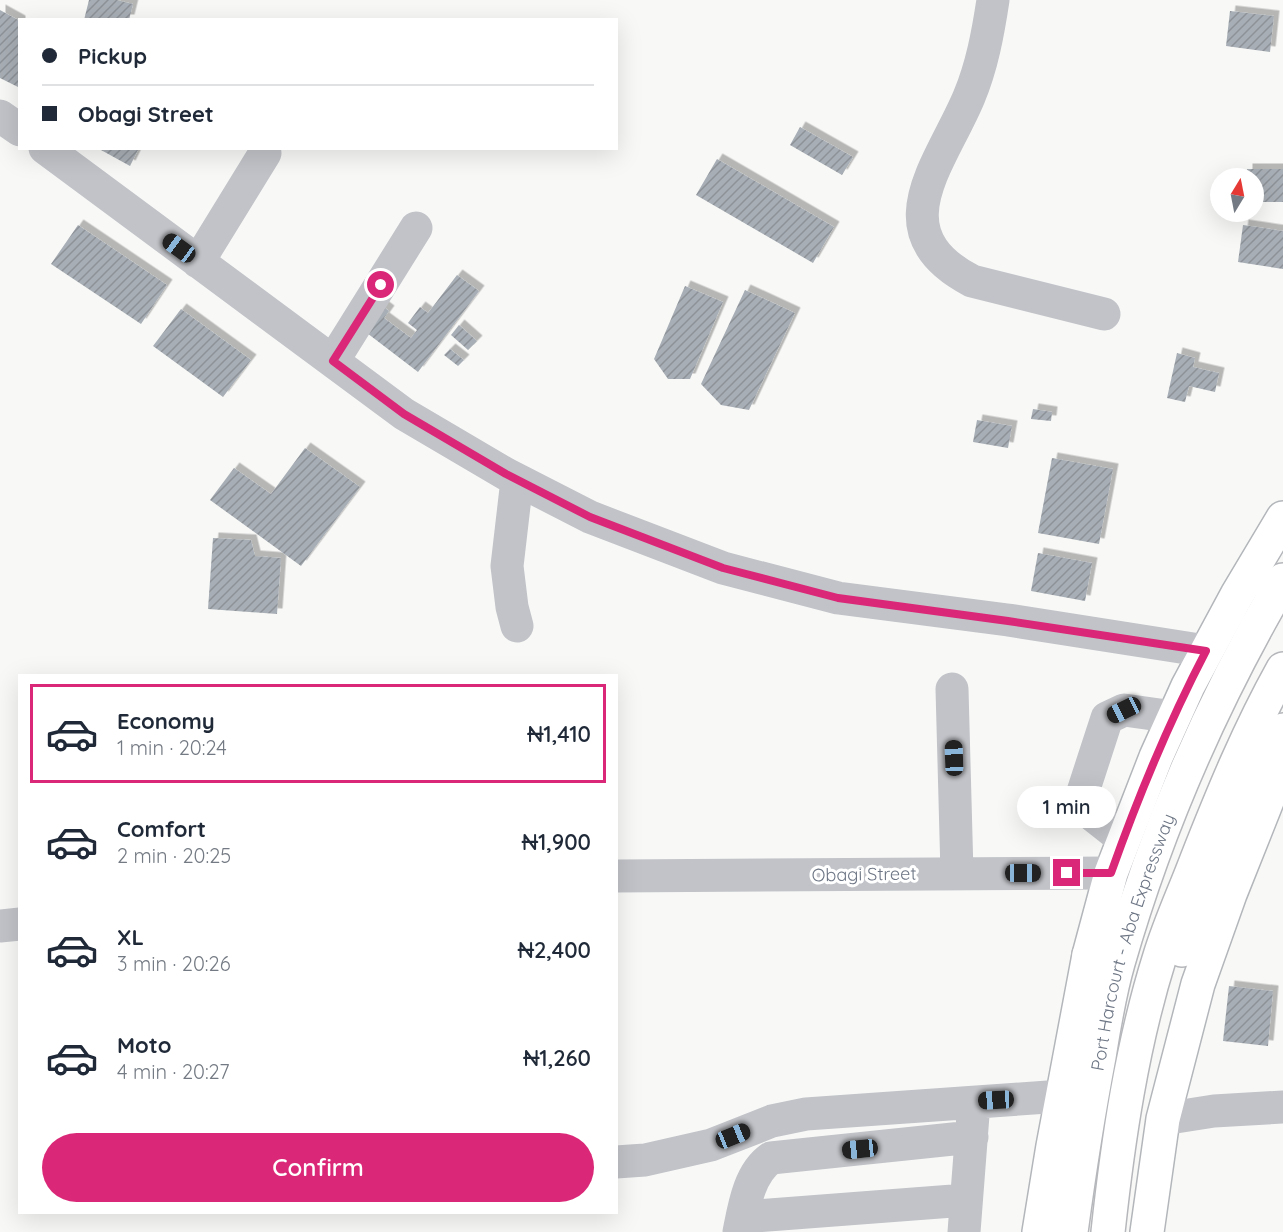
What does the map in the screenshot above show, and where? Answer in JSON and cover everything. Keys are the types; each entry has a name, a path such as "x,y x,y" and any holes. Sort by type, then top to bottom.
{"main road":[{"path":"1039,1232 1089,955 1111,873 1174,717 1206,651 1283,518"},
{"name":"Port Harcourt - Aba Expressway","path":"1070,1232 1092,1095 1117,966 1147,871 1174,802 1236,666 1283,580"},
{"name":"Port Harcourt - Aba Expressway","path":"1108,1232 1118,1144 1140,1032 1160,956 1215,809 1264,702 1283,669"},
{"path":"1130,1083 1176,963 1225,859 1264,760 1283,730"},
{"path":"1147,1232 1163,1119 1198,984 1230,894 1283,761"},
{"path":"1070,1232 1073,1150 1089,955"}],"street":[{"path":"993,0 987,42 969,97 925,190 922,216 925,233 931,247 946,263 960,275 972,281 1104,314"},
{"path":"0,116 18,129"},
{"path":"48,150 404,414 517,480 590,517 723,568 826,595 1206,651"},
{"path":"198,262 265,153"},
{"path":"333,361 416,228"},
{"path":"517,480 507,566 517,627"},
{"path":"952,689 957,873"},
{"path":"1123,839 1090,813 1081,798 1107,718 1124,710 1174,717"},
{"name":"Obagi Street","path":"618,876 1111,873"},
{"path":"0,926 18,924"},
{"path":"618,1162 645,1160 711,1145 772,1121 806,1114 1062,1096"},
{"path":"972,1137 771,1158 761,1165 754,1178 741,1224 965,1216 972,1137 974,1101"},
{"path":"1163,1119 1214,1111 1283,1107"}],"building":[{"path":"89,0 117,0 133,4 130,18 84,18"},
{"path":"0,10 18,20 18,87 0,78"},
{"path":"1230,11 1274,16 1270,52 1226,46"},
{"path":"800,127 853,157 842,175 790,145"},
{"path":"101,150 138,150 130,166"},
{"path":"717,159 834,227 813,263 696,195"},
{"path":"1264,169 1283,169 1283,202 1264,202"},
{"path":"78,225 167,285 141,324 51,264"},
{"path":"1243,225 1283,231 1283,269 1238,262"},
{"path":"457,275 479,291 418,372 363,330 381,305 389,311 384,318 411,338 417,330 408,323 420,307 428,313"},
{"path":"685,286 723,302 690,379 668,379 654,359"},
{"path":"745,290 795,313 749,410 721,405 701,384"},
{"path":"181,309 251,360 223,397 153,346"},
{"path":"459,325 477,341 468,350 451,335"},
{"path":"450,349 464,360 458,366 444,355"},
{"path":"1177,353 1195,358 1193,367 1219,373 1215,392 1189,386 1185,402 1167,398"},
{"path":"1033,409 1052,412 1051,421 1031,419"},
{"path":"977,420 1012,426 1008,448 973,442"},
{"path":"305,448 360,487 301,566 210,500 234,468 271,494"},
{"path":"1052,458 1113,469 1099,544 1038,533"},
{"path":"213,538 251,540 255,556 281,558 277,614 208,609"},
{"path":"1038,553 1092,563 1085,601 1031,591"},
{"path":"1229,986 1273,991 1268,1046 1223,1041"}],"route":[{"path":"381,285 333,361 404,414 506,474 590,517 723,568 838,598 1206,651 1156,757 1111,873 1067,873"}]}
